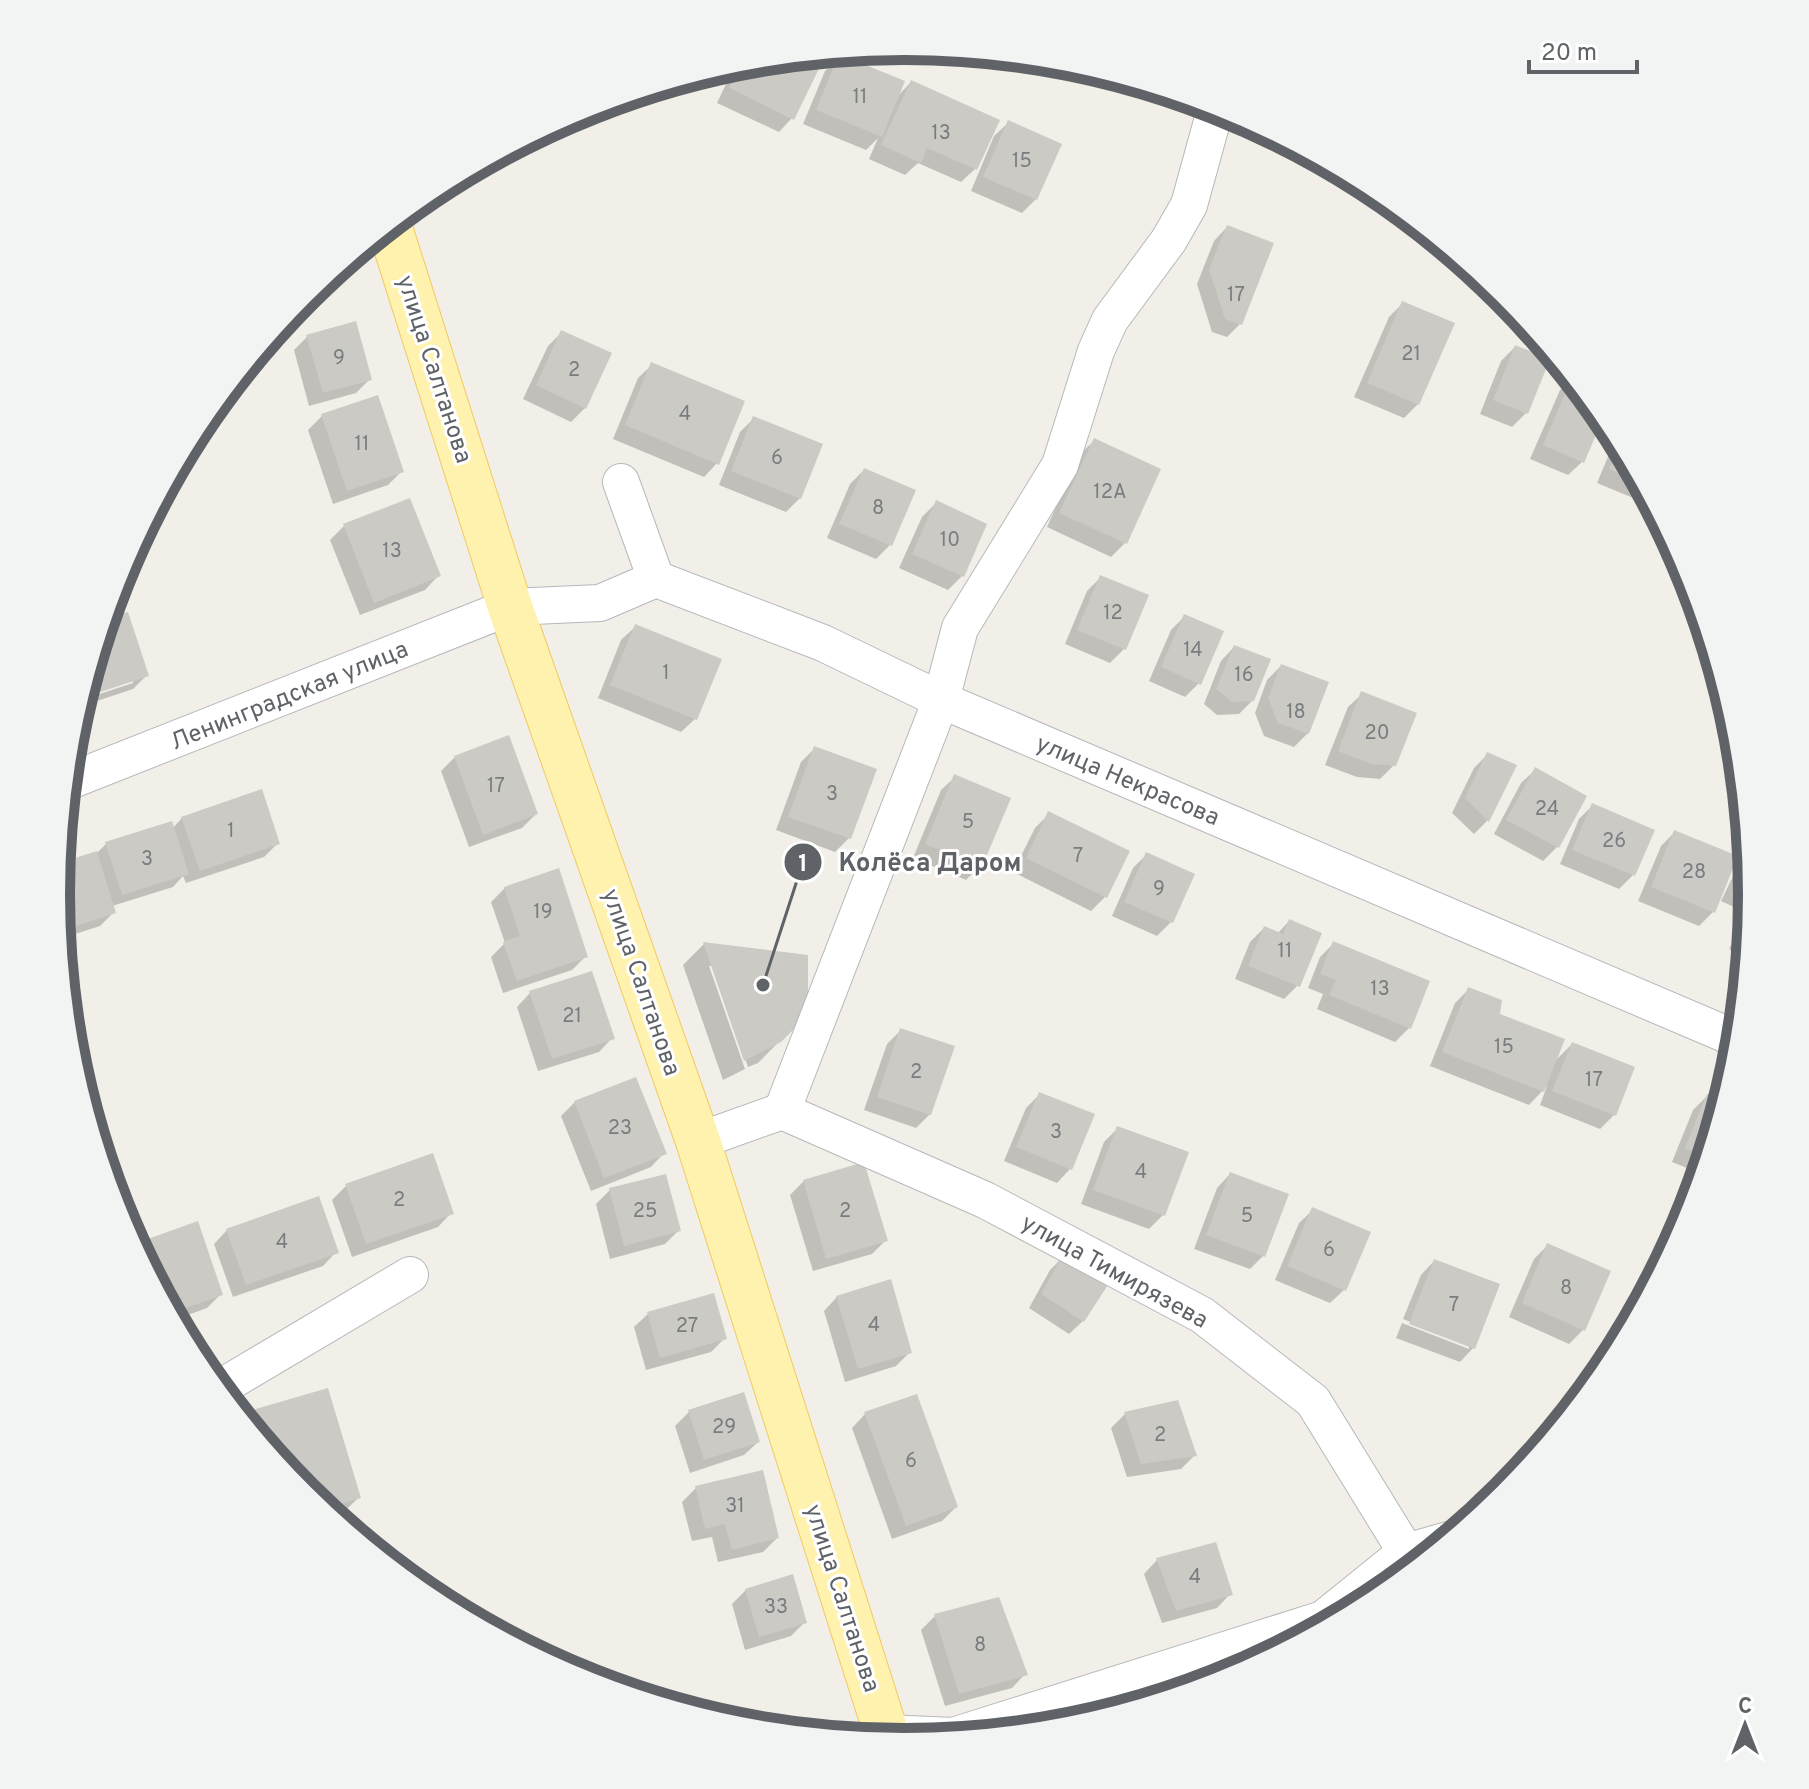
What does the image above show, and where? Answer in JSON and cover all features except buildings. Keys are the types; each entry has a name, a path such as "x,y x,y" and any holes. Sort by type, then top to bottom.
{"main road":[{"name":"улица Салтанова","path":"392,235 510,607 698,1141 878,1728"}],"street":[{"path":"698,1141 782,1111 941,700 960,628 1060,465 1096,351 1110,320 1169,240 1189,205 1213,120"},
{"path":"510,607 600,603 656,579 621,482"},
{"name":"улица Некрасова","path":"656,579 823,643 941,700 1727,1035"},
{"name":"Ленинградская улица","path":"78,777 510,607"},
{"name":"улица Тимирязева","path":"782,1111 985,1200 1202,1315 1313,1401 1406,1552"},
{"path":"228,1383 410,1275"},
{"path":"1355,1596 1406,1552 1426,1546"},
{"path":"993,1724 1294,1632"}],"place":[{"name":"Колёса Даром","path":"763,985"}]}
